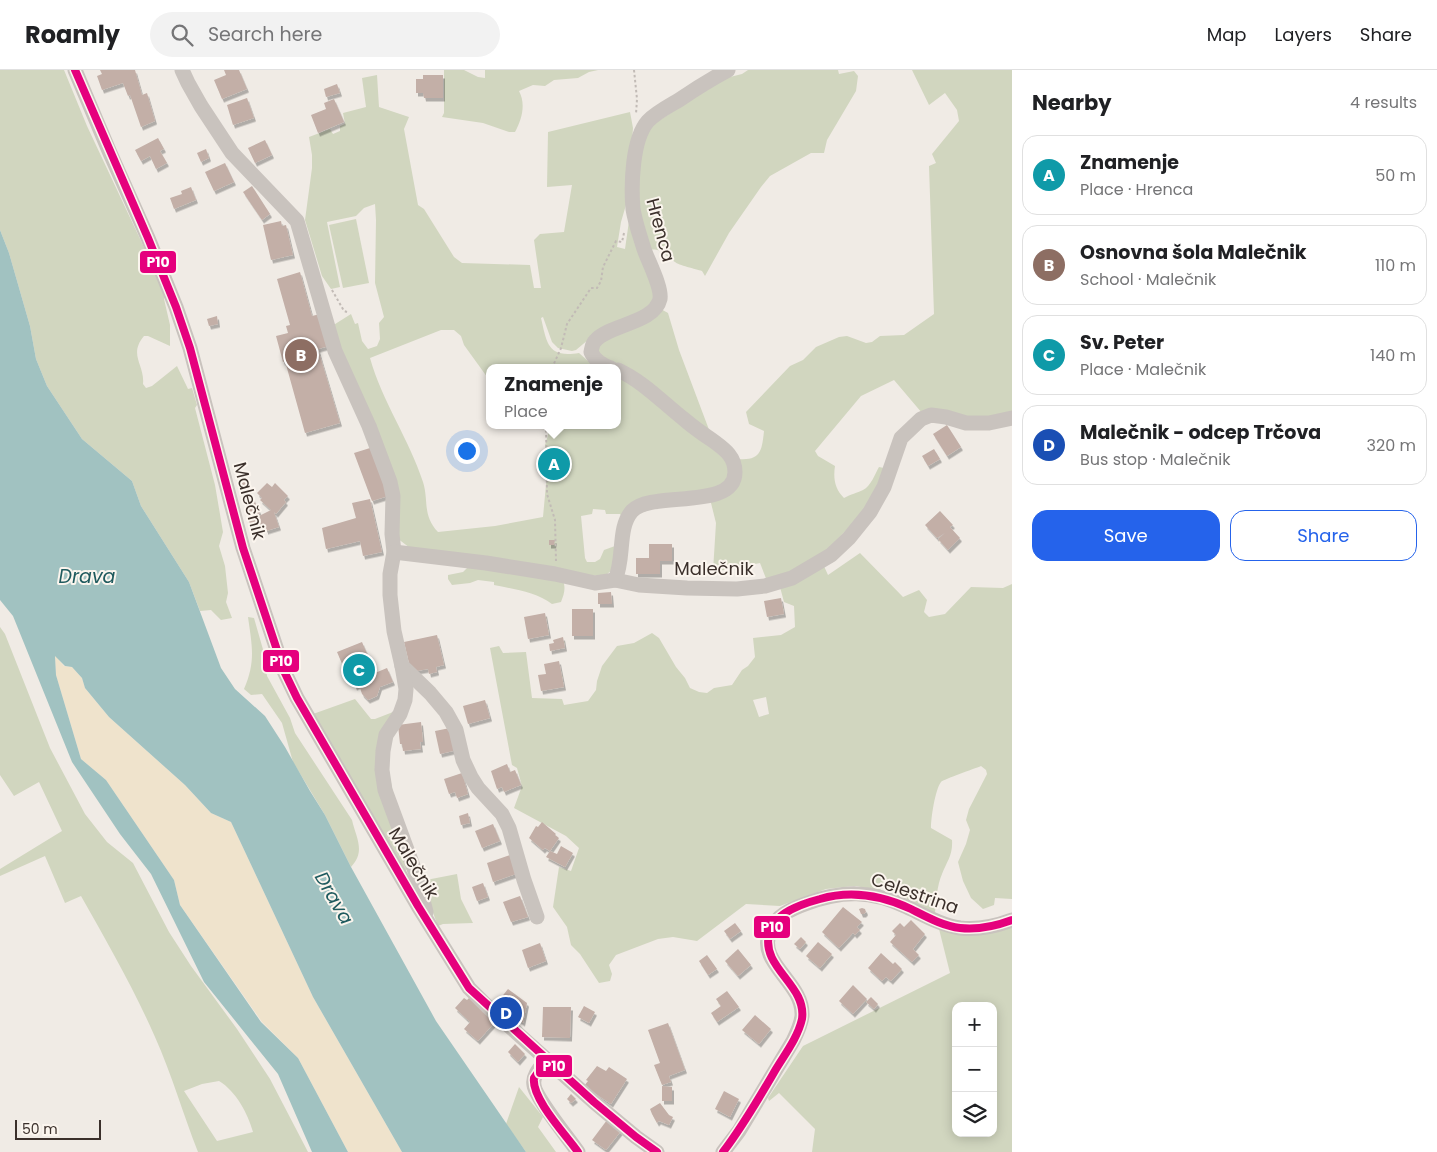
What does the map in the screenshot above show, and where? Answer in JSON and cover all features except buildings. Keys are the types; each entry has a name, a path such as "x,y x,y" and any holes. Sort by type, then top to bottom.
{"street":[{"name":"Malečnik","path":"75,70 176,307 190,348 243,548 284,671 323,745 428,923 469,988 546,1061"},
{"name":"Malečnik","path":"182,70 201,106 232,153 297,221 335,352 369,426 390,482 393,496 392,534 394,552 390,574 390,595 394,631 406,689 405,700 400,714 386,735 382,770 384,790 416,874 425,902 428,923"},
{"name":"Hrenca","path":"604,364 598,361 591,352 595,341 607,332 646,316 654,309 660,295 633,210 632,187 639,136 648,121 661,110 728,70"},
{"path":"615,580 620,564 623,529 627,518 633,510 646,502 708,497 726,489 732,484 735,476 735,464 727,451 686,421 644,384 621,372"},
{"name":"Malečnik","path":"394,552 486,563 555,574 595,583 615,580 639,585 737,589 765,586 792,578 831,555 849,538 865,518 884,487 901,438 921,419 930,415 946,417 966,423 989,423 1012,418"},
{"path":"402,666 446,712 456,730 463,760 471,777 478,788 502,814 509,828 537,917"},
{"name":"Celestrina","path":"724,1152 794,1041 800,1025 802,1016 800,1000 792,985 776,965 768,949 769,932 780,917 795,908 811,902 856,893 886,899 934,920 961,928 979,928 1012,920"},
{"path":"578,1152 542,1101 534,1086 534,1077 546,1061 627,1130 657,1152"}],"path":[{"path":"634,70 637,99 636,120 639,136"},
{"path":"554,364 561,348 567,324 591,288 597,288 601,281 603,267 616,241 622,242"},
{"path":"546,429 547,494 555,520 555,574"}],"green space":[{"path":"0,70 64,70 87,126 165,292 164,299 170,325 170,346 144,336 139,343 137,355 143,384 146,388 152,386 177,366 188,389 192,388 197,405 195,408 215,485 223,532 219,546 225,566 228,593 226,602 232,618 221,620 211,610 200,611 189,582 141,506 132,481 82,439 47,386 36,359 30,326 9,253 0,230"},
{"path":"444,70 464,70 478,77 485,78 485,70 598,70 578,78 554,80 545,86 533,85 519,91 523,106 520,122 515,132 509,132 483,123 442,117 444,113"},
{"path":"748,70 838,70 839,74 854,71 858,76 856,91 827,140 824,153 811,153 770,176 729,233 705,276 702,271 683,266 660,251 646,250 638,213 638,155 648,128 722,79 742,74"},
{"path":"912,70 1012,70 1012,414 979,420 922,413 894,380 861,396 815,451 818,456 835,466 835,484 844,498 866,488 871,483 879,467 884,468 869,507 817,560 767,581 760,563 713,571 716,523 710,499 727,493 738,459 756,456 761,449 764,431 749,424 746,412 790,366 803,360 816,347 839,337 847,336 866,343 872,342 880,336 904,335 934,314 929,166 936,163 932,154 959,121 957,110 945,93 929,105"},
{"path":"377,75 379,107 409,117 404,129 418,205 424,209 454,257 462,263 530,265 534,288 541,288 534,240 540,234 564,232 572,185 547,187 548,132 630,112 633,128 628,198 621,222 617,247 625,249 629,221 655,291 650,308 595,334 576,350 572,351 558,348 552,342 543,317 541,318 547,342 555,351 569,354 579,353 594,364 486,364 486,375 464,345 461,336 454,330 441,330 370,358 381,389 417,466 425,489 428,514 438,532 495,526 543,517 548,463 545,445 548,429 621,429 621,376 650,394 732,466 722,488 623,518 620,514 606,514 605,510 593,509 592,514 581,516 587,562 595,562 600,559 604,550 615,546 615,567 604,577 410,548 397,538 398,514 332,326 351,314 355,324 358,323 362,341 368,349 377,346 380,339 379,323 384,317 375,283 375,204 364,208 356,216 327,222 340,287 331,289 322,276 305,220 312,168 309,137 330,129 333,134 340,131 340,126 345,124 343,113 366,107 362,78"},
{"path":"356,219 369,283 343,288 329,225"},
{"path":"659,308 668,313 679,350 711,435 621,374 621,364 606,364 600,360 596,346"},
{"path":"860,553 903,597 919,590 927,600 924,612 929,617 945,614 971,587 1003,588 1012,584 1012,899 995,898 994,905 983,909 971,898 963,881 958,862 970,830 966,820 969,809 987,774 986,770 981,766 941,782 937,791 931,828 952,840 952,845 951,854 939,883 935,913 907,900 904,888 884,881 880,891 856,886 844,887 826,889 780,906 746,904 697,941 673,937 658,939 616,955 609,965 612,974 610,981 599,983 580,954 571,945 567,927 553,907 559,867 571,871 579,848 566,836 514,808 522,786 517,768 512,765 490,648 499,646 503,653 526,652 532,698 562,699 564,705 588,701 596,690 602,666 617,646 634,643 652,633 659,638 690,688 707,693 714,688 732,685 742,670 748,666 755,657 753,638 781,635 795,627 794,606 784,602 780,587 823,564 828,575","holes":["766,697 769,714 759,717 753,700"]},
{"path":"469,566 563,580 564,589 561,602 552,604 532,594 494,585 494,582 478,580 452,585 448,575 463,572"},
{"path":"248,617 254,618 264,653 267,676 290,718 295,733 352,820 359,850 356,861 351,867 325,815 293,762 282,723 262,694 251,695 244,689 252,662 252,645"},
{"path":"0,627 5,634 50,748 85,814 107,842 133,863 169,932 270,1079 308,1152 198,1152 167,1066 147,1019 81,896 65,903 45,856 0,876 0,869 62,831 39,782 14,796 0,775","holes":["219,1081 225,1085 241,1104 253,1132 217,1141 184,1091 202,1084"]},
{"path":"355,699 371,719 393,712 382,740 409,868 402,872 313,714"},
{"path":"457,874 461,899 473,923 443,924 438,926 421,881"},
{"path":"1012,926 1012,1152 812,1152 815,1129 779,1093 769,1101 768,1098 803,1046 950,973 939,929"},
{"path":"519,1087 543,1117 538,1127 556,1152 526,1152 506,1124"}],"sand":[{"path":"55,655 64,666 72,667 82,678 85,688 109,717 185,785 211,813 231,822 313,997 402,1152 348,1152 298,1058 262,1022 180,905 174,880 106,780 81,759 56,675"}],"water":[{"name":"Drava","path":"0,230 9,253 30,326 36,359 47,386 82,439 132,481 141,506 189,582 221,668 235,689 265,716 285,747 325,815 351,867 436,1021 526,1152 402,1152 313,997 231,822 211,813 185,785 109,717 85,688 82,678 72,667 65,666 55,656 56,675 81,759 106,780 174,880 180,905 261,1022 298,1058 348,1152 312,1152 278,1074 204,982 151,874 120,834 72,762 13,616 0,600"}],"transit line":[{"name":"P10","path":"75,70 176,307 190,348 243,548 284,671 297,698 418,906 469,988 594,1102 657,1152"},
{"name":"P10","path":"723,1152 744,1122 791,1045 802,1019 802,1007 798,996 777,967 771,957 768,946 772,927 782,915 789,910 832,896 866,895 900,904 929,918 954,927 987,927 1012,920"},
{"name":"P10","path":"546,1061 534,1078 538,1096 543,1106 578,1152"}],"place":[{"name":"Osnovna šola Malečnik","path":"301,355"},
{"name":"Znamenje","path":"554,464"},
{"name":"Sv. Peter","path":"359,670"},
{"name":"Malečnik - odcep Trčova","path":"506,1013"}]}
